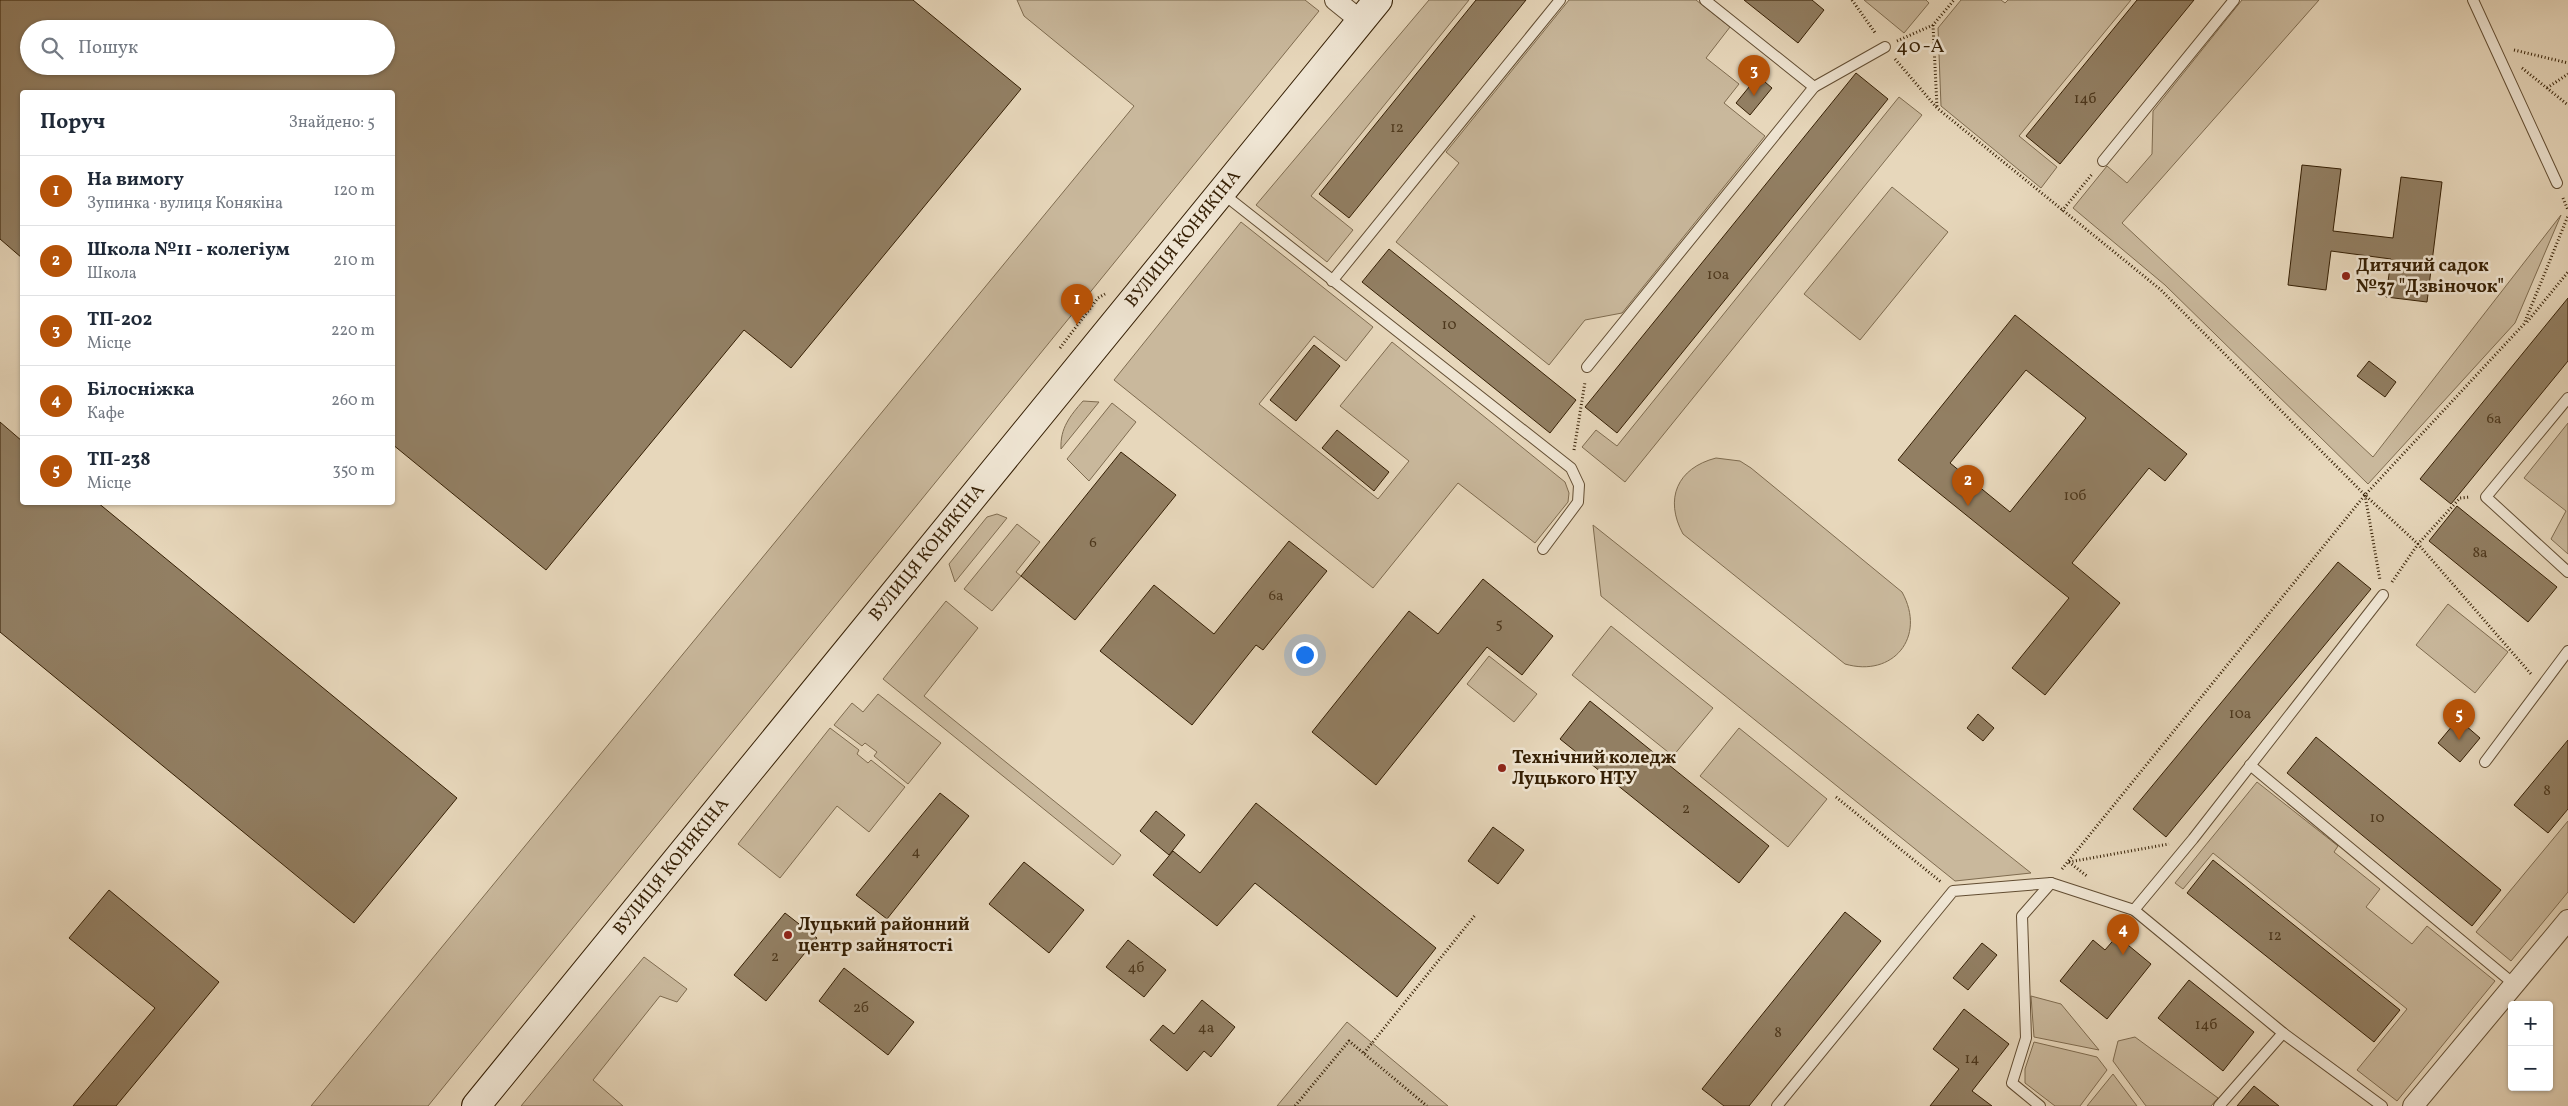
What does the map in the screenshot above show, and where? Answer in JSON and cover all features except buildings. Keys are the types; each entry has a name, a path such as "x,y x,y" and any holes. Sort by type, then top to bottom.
{"street":[{"path":"1335,0 1361,21"},
{"name":"ВУЛИЦЯ КОНЯКІНА","path":"476,1106 1378,0"},
{"path":"2413,1106 2568,920"}],"lane":[{"path":"1332,282 1560,0"},
{"path":"1705,0 1814,87"},
{"path":"2103,161 2234,0"},
{"path":"2473,0 2557,183"},
{"path":"1588,367 1814,87 1885,46"},
{"path":"1221,193 1571,468 1579,485 1578,502 1543,549"},
{"path":"2568,398 2486,497 2568,572"},
{"path":"2134,910 2193,840 2383,595"},
{"path":"2485,762 2568,651"},
{"path":"2250,765 2514,984"},
{"path":"2040,1106 2012,1084 2026,1038 2022,916 2051,883"},
{"path":"1777,1106 1953,891 2051,883 2134,910 2283,1033 2382,1106"},
{"path":"2219,1106 2283,1033"}],"path":[{"path":"1852,0 1885,46 1937,108 2160,290 2365,494 2418,544 2541,685"},
{"path":"1885,46 1933,25 1954,0"},
{"path":"1933,25 1937,108"},
{"path":"2494,45 2568,63"},
{"path":"2494,45 2568,106"},
{"path":"2547,88 2568,74"},
{"path":"2062,211 2103,161"},
{"path":"2524,324 2568,216"},
{"path":"2051,883 2365,494 2524,324 2568,272"},
{"path":"1571,468 1588,367"},
{"path":"2365,494 2383,595"},
{"path":"2383,595 2418,544 2460,498 2486,497"},
{"path":"1836,798 1953,891"},
{"path":"2068,862 2193,840"},
{"path":"1364,1053 1476,914"},
{"path":"1295,1106 1349,1041 1427,1106"}],"shaded area":[{"path":"1017,0 1305,0 1319,11 428,1106 311,1106 1134,106 1024,16"},
{"path":"1429,0 1469,0 1311,196 1353,230 1327,262 1256,205"},
{"path":"1569,0 1696,0 1730,27 1706,58 1739,84 1724,103 1765,136 1622,313 1585,320 1549,365 1396,242 1459,163 1446,152"},
{"path":"1864,0 1926,0 1929,3 1904,33"},
{"path":"1961,0 2001,0 2005,3 2008,0 2131,0 2019,136 2057,167 2041,188 1941,106 1938,28"},
{"path":"2242,0 2319,0 2122,223 2373,457 2561,215 2515,323 2368,484 2165,285 2073,208 2107,166 2127,183 2152,154 2153,111"},
{"path":"1899,97 1922,115 1625,482 1582,447 1596,430 1617,446"},
{"path":"1892,187 1948,232 1860,340 1804,294"},
{"path":"1241,222 1373,327 1346,361 1314,336 1259,404 1378,499 1409,461 1340,406 1392,342 1565,482 1569,493 1568,502 1535,543 1458,483 1373,588 1114,380"},
{"path":"1083,401 1099,402 1061,449 1064,429 1070,417"},
{"path":"1112,403 1136,422 1089,481 1067,459"},
{"path":"2568,423 2568,554 2551,539 2566,511 2524,478"},
{"path":"1716,458 1740,461 1751,468 1902,592 1909,609 1910,624 1908,638 1901,650 1891,659 1878,665 1862,667 1845,664 1683,534 1677,521 1675,509 1675,497 1678,487 1683,477 1692,469"},
{"path":"997,514 1007,518 955,582 949,564 987,517"},
{"path":"1017,524 1040,542 1016,572 1021,576 992,611 964,589"},
{"path":"1593,525 2031,873 1955,881 1601,596"},
{"path":"946,601 978,628 924,696 1121,855 1113,865 883,679"},
{"path":"2448,604 2508,652 2475,693 2416,645"},
{"path":"1611,626 1713,708 1673,756 1572,675"},
{"path":"1489,656 1537,694 1514,722 1467,684"},
{"path":"878,694 941,743 908,784 874,756 877,752 865,743 862,746 834,725 852,703 863,712"},
{"path":"830,728 859,750 857,754 868,763 871,760 905,787 869,832 837,806 780,878 738,844"},
{"path":"1739,728 1827,799 1788,847 1700,776"},
{"path":"2257,782 2338,846 2334,852 2380,889 2366,907 2412,944 2427,926 2495,981 2397,1101 2357,1070 2407,1009 2213,853 2183,889 2175,883"},
{"path":"2568,821 2568,892 2511,961 2476,932"},
{"path":"644,957 687,989 677,1002 660,996 593,1080 623,1106 521,1106"},
{"path":"2031,996 2061,1004 2099,1050 2034,1037"},
{"path":"1347,1022 1448,1106 1277,1106"},
{"path":"2135,1037 2218,1098 2211,1106 2146,1106 2113,1061 2118,1041"},
{"path":"2034,1042 2097,1057 2107,1070 2080,1106 2055,1106 2025,1083 2025,1069"},
{"path":"2113,1074 2137,1106 2087,1106"}],"place":[{"name":"ТП-202","path":"1754,96"},
{"name":"Дитячий садок №37 \"Дзвіночок\"","path":"2346,276"},
{"name":"На вимогу","path":"1077,325"},
{"name":"Школа №11 - колегіум","path":"1968,506"},
{"name":"ТП-238","path":"2459,740"},
{"name":"Технічний коледж Луцького НТУ","path":"1502,768"},
{"name":"Луцький районний центр зайнятості","path":"788,935"},
{"name":"Білосніжка","path":"2123,955"}],"district":[{"name":"40-А","path":"1921,47"}]}
